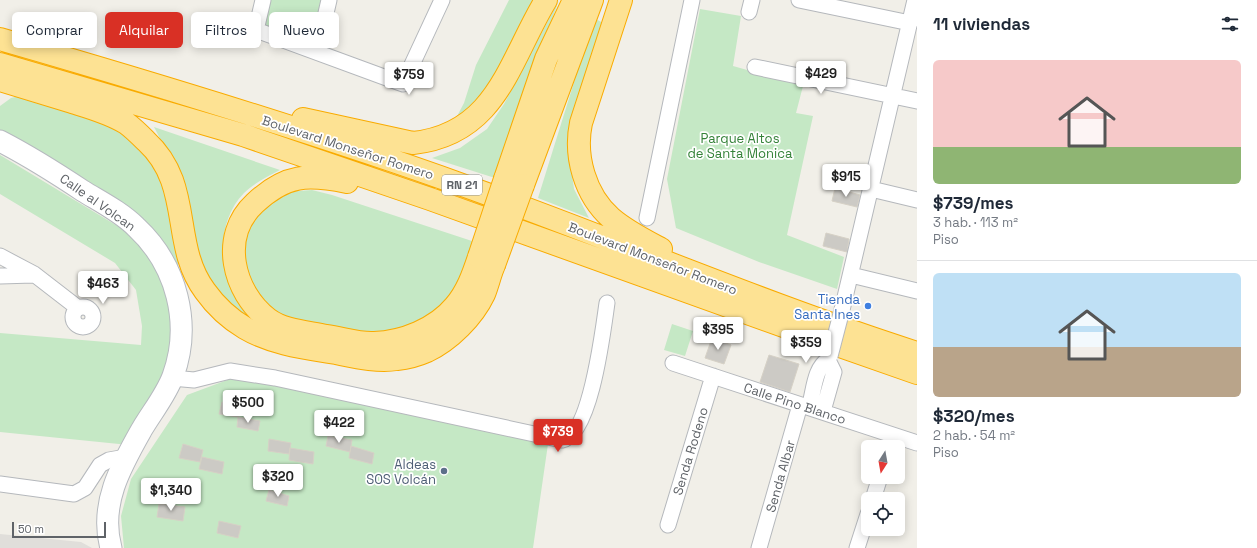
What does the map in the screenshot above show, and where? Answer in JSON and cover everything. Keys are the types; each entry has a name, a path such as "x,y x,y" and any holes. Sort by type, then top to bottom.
{"highway":[{"path":"188,94 413,143 429,141 446,135 464,125 490,103 502,84 546,0"},
{"path":"514,182 546,59 574,0"},
{"path":"0,80 103,112 127,124 148,142 164,163 174,183 178,196 186,250 196,276 205,291 223,311 244,327 262,336 295,346 372,360 396,359 414,356 427,351 448,338 469,318 484,295 486,261 514,182 592,0"},
{"path":"621,0 581,123 579,155 582,170 596,200 610,217 620,226 730,288"},
{"name":"Boulevard Monseñor Romero","path":"0,39 188,94 464,186 730,288 917,353"},
{"name":"Boulevard Monseñor Romero","path":"0,64 243,135 430,199 814,338 917,373"},
{"path":"0,92 24,88"},
{"path":"430,199 320,177 300,178 278,186 265,194 252,206 238,228 234,252 240,285 246,296 263,314 279,326 374,343 400,340 423,331 442,318 455,306 470,282 486,261"}],"street":[{"path":"263,0 256,30 403,84 442,0"},
{"path":"317,52 329,0"},
{"path":"647,218 692,0"},
{"path":"799,0 910,23"},
{"path":"916,2 851,275 917,291"},
{"path":"755,67 917,101"},
{"name":"Calle al Volcan","path":"0,141 54,171 136,227 152,246 169,272 174,284 180,309 180,347 172,378 126,456 110,495 107,528 110,548"},
{"path":"871,189 917,200"},
{"path":"0,256 34,274 78,308"},
{"path":"0,276 34,274"},
{"name":"Senda Albar","path":"759,548 811,408 834,372 829,358 851,275"},
{"path":"172,378 194,380 230,371 275,378 562,440 566,439 577,427 587,406 607,303"},
{"name":"Calle Pino Blanco","path":"672,363 811,408 889,440"},
{"name":"Senda Rodeno","path":"668,525 713,376"},
{"name":"Calle Pino Blanco","path":"905,442 917,443"},
{"path":"0,484 74,494 85,488 100,465 109,460 126,456"},
{"path":"857,548 861,536"}],"shaded area":[{"path":"0,534 81,542 92,548 0,548"}],"green space":[{"path":"270,0 325,0 322,12 269,12 269,27 265,25"},
{"path":"509,0 538,0 480,101 455,120 464,103 476,65"},
{"path":"559,0 495,178 432,158 460,148 487,129 504,104"},
{"name":"Parque Altos de Santa Monica","path":"700,9 741,16 733,66 803,86 796,113 813,116 787,235 844,257 837,289 759,262 676,228 667,179"},
{"path":"594,18 603,23 569,152 574,189 589,218 538,198"},
{"path":"19,96 119,128 162,173 179,264 173,267 159,246 0,139 0,106 11,98"},
{"path":"154,127 280,170 256,183 244,193 235,205 229,217 223,245 224,259 231,287 244,310 259,325 227,308 205,279 169,156"},
{"path":"0,155 129,233 149,252 167,279 175,350 129,445 0,432 0,333 141,345 142,326 136,290 115,263 0,194"},
{"path":"312,190 332,195 475,242 458,285 435,312 417,324 371,336 283,321 249,289 243,249 248,228 270,201 285,192"},
{"path":"672,324 693,331 685,356 664,350"},
{"path":"238,376 548,444 533,548 124,548 121,516 131,479 187,395"}],"building":[{"path":"835,188 860,195 857,207 832,201"},
{"path":"826,233 849,239 847,252 823,246"},
{"path":"712,338 731,345 724,364 705,358"},
{"path":"769,355 799,364 790,392 760,382"},
{"path":"222,402 240,407 238,417 219,414"},
{"path":"238,417 260,421 258,431 237,427"},
{"path":"328,436 352,440 350,452 326,446"},
{"path":"269,439 291,443 289,454 268,451"},
{"path":"183,444 203,450 200,462 179,458"},
{"path":"351,446 374,453 372,464 349,458"},
{"path":"290,448 314,452 313,464 289,460"},
{"path":"202,457 224,462 222,474 199,469"},
{"path":"256,476 271,480 269,490 253,486"},
{"path":"269,490 289,496 287,506 266,501"},
{"path":"159,504 185,507 183,521 157,517"},
{"path":"219,521 241,526 238,538 217,533"}],"place":[{"name":"Tienda Santa Ines","path":"868,306"},
{"name":"Aldeas SOS Volcán","path":"444,471"}]}
